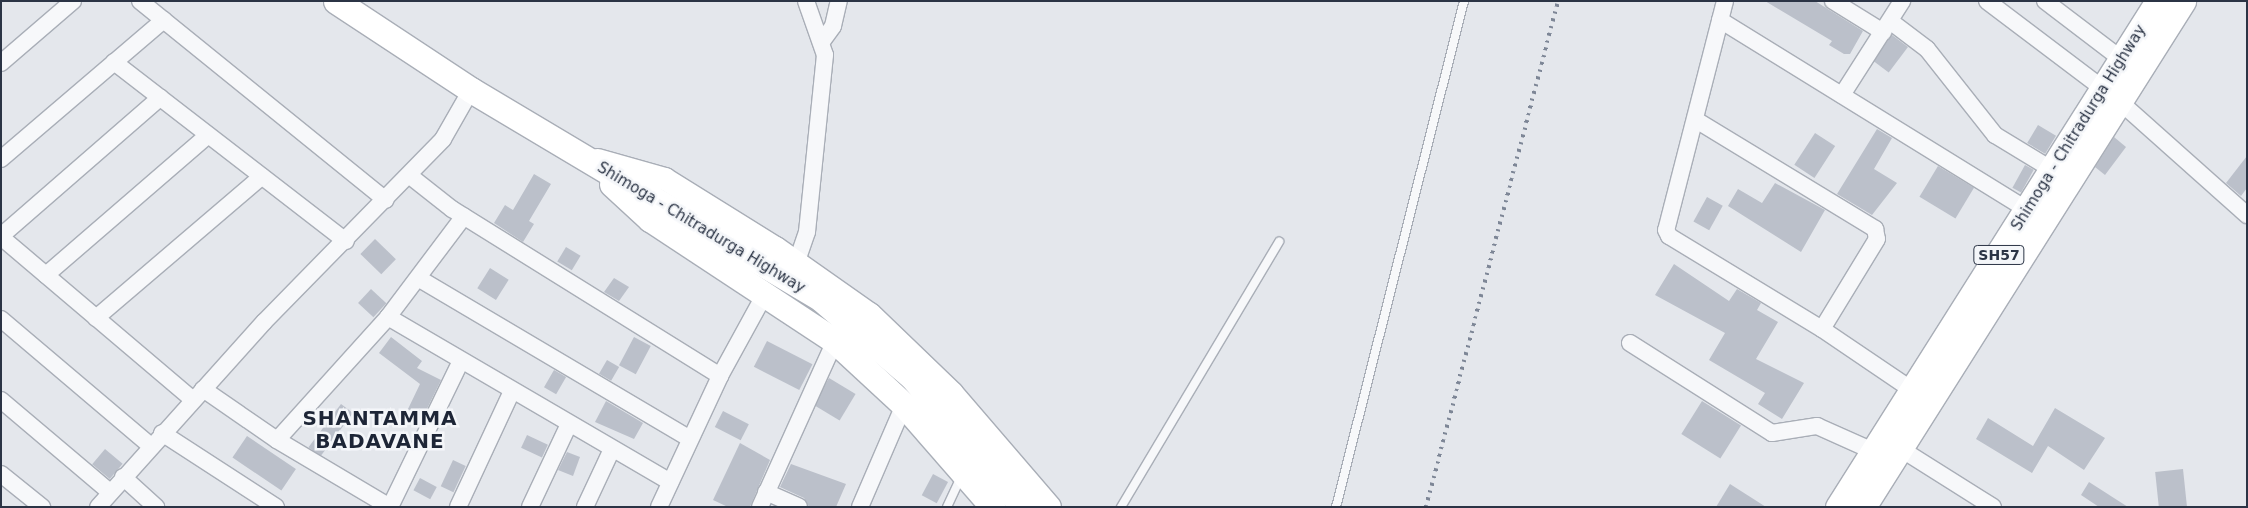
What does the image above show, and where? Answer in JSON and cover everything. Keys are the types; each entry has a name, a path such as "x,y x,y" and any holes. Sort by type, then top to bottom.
{"main road":[{"name":"Shimoga - Chitradurga Highway","path":"336,1 471,90 813,294 855,325 912,377 1023,507"},
{"name":"Shimoga - Chitradurga Highway","path":"1838,507 1885,445 2111,95 2122,59 2158,1"},
{"name":"Shimoga - Chitradurga Highway","path":"1863,507 1885,445 1912,390 2028,210 2052,169 2183,1"},
{"path":"580,156 650,219 766,292 836,341 904,405 992,507"}],"street":[{"path":"1,63 73,1"},
{"path":"140,1 386,200"},
{"path":"797,261 806,232 823,40 806,1"},
{"path":"823,40 833,26 839,1"},
{"path":"1725,1 1696,120 1666,230 1669,236 1822,329 1912,390"},
{"path":"1833,1 1886,26 1927,49 1995,135 2052,169"},
{"path":"1842,95 1902,1"},
{"path":"1987,1 2111,95 2247,215"},
{"path":"2045,1 2122,59"},
{"path":"1,159 164,20"},
{"path":"1720,20 2028,210"},
{"path":"114,62 346,241"},
{"path":"98,507 198,394 410,176 443,139 471,90"},
{"path":"160,98 1,237 96,318 198,394 390,507 461,361"},
{"path":"1696,120 1875,229 1877,239 1822,329"},
{"path":"46,275 208,135"},
{"path":"580,156 665,179 797,261 915,353 1050,507"},
{"path":"96,318 262,176"},
{"path":"410,176 464,216 720,376"},
{"path":"277,440 388,317 464,216"},
{"path":"418,278 690,440"},
{"path":"659,507 720,376 766,292"},
{"path":"388,317 670,482"},
{"path":"1,319 151,446"},
{"path":"799,507 763,500 836,341"},
{"path":"1630,343 1772,433 1817,426 1885,445 1992,507"},
{"path":"458,507 512,391"},
{"path":"1,400 110,492"},
{"path":"860,507 904,405"},
{"path":"530,507 569,424"},
{"path":"162,434 276,507"},
{"path":"585,507 612,449"},
{"path":"1,474 42,507"},
{"path":"123,477 156,507"}],"lane":[{"path":"1336,507 1464,1"},
{"path":"1120,507 1280,242"},
{"path":"947,507 962,472"}],"building":[{"path":"1765,1 1815,1 1863,31 1850,54 1844,54 1829,45 1832,41"},
{"path":"1892,35 1908,47 1889,73 1873,61"},
{"path":"2038,125 2056,136 2045,154 2027,143"},
{"path":"1877,129 1892,138 1874,169 1897,183 1872,215 1837,194"},
{"path":"1815,133 1835,146 1814,178 1794,165"},
{"path":"2114,137 2126,147 2105,175 2095,167"},
{"path":"2247,156 2247,188 2241,196 2226,183"},
{"path":"2025,165 2034,170 2021,193 2012,188"},
{"path":"1938,166 1974,188 1955,218 1919,197"},
{"path":"534,174 551,184 529,221 534,224 523,242 494,223 505,205 513,210"},
{"path":"1775,183 1825,210 1801,252 1728,206 1738,189 1762,203"},
{"path":"1707,197 1723,206 1709,230 1693,221"},
{"path":"375,239 396,259 381,274 360,254"},
{"path":"566,247 581,256 572,270 557,262"},
{"path":"1674,264 1729,301 1737,289 1761,303 1757,310 1778,322 1756,359 1804,383 1782,419 1758,404 1765,393 1709,360 1725,333 1655,295"},
{"path":"490,268 509,280 496,300 477,288"},
{"path":"614,278 629,287 619,301 604,292"},
{"path":"371,289 386,303 373,317 358,303"},
{"path":"391,337 422,361 417,368 441,380 423,417 408,409 420,384 379,353"},
{"path":"634,337 651,346 636,374 619,365"},
{"path":"767,341 812,364 799,390 754,367"},
{"path":"607,360 619,367 611,381 599,374"},
{"path":"554,370 566,377 556,394 544,387"},
{"path":"829,378 856,394 840,421 813,405"},
{"path":"606,401 643,423 634,439 595,422"},
{"path":"1702,401 1741,425 1720,458 1681,434"},
{"path":"341,404 353,413 320,456 309,447"},
{"path":"2055,408 2105,438 2084,470 2048,446 2032,473 1976,439 1988,418 2033,446"},
{"path":"723,411 749,424 741,440 715,427"},
{"path":"527,435 548,445 542,457 521,448"},
{"path":"247,436 296,469 281,491 232,458"},
{"path":"740,443 770,460 750,507 728,507 713,500"},
{"path":"105,449 123,464 110,479 92,464"},
{"path":"567,452 580,457 573,476 558,470"},
{"path":"453,460 466,466 453,492 441,486"},
{"path":"791,464 846,484 836,507 809,507 804,498 780,487"},
{"path":"2183,469 2187,507 2159,507 2155,472"},
{"path":"933,474 948,482 937,503 922,495"},
{"path":"420,478 437,487 430,499 413,490"},
{"path":"2089,482 2128,507 2099,507 2081,495"},
{"path":"1730,484 1766,507 1716,507"}],"railway":[{"path":"1426,507 1558,1"}],"district":[{"name":"SHANTAMMA BADAVANE","path":"380,430"}]}
